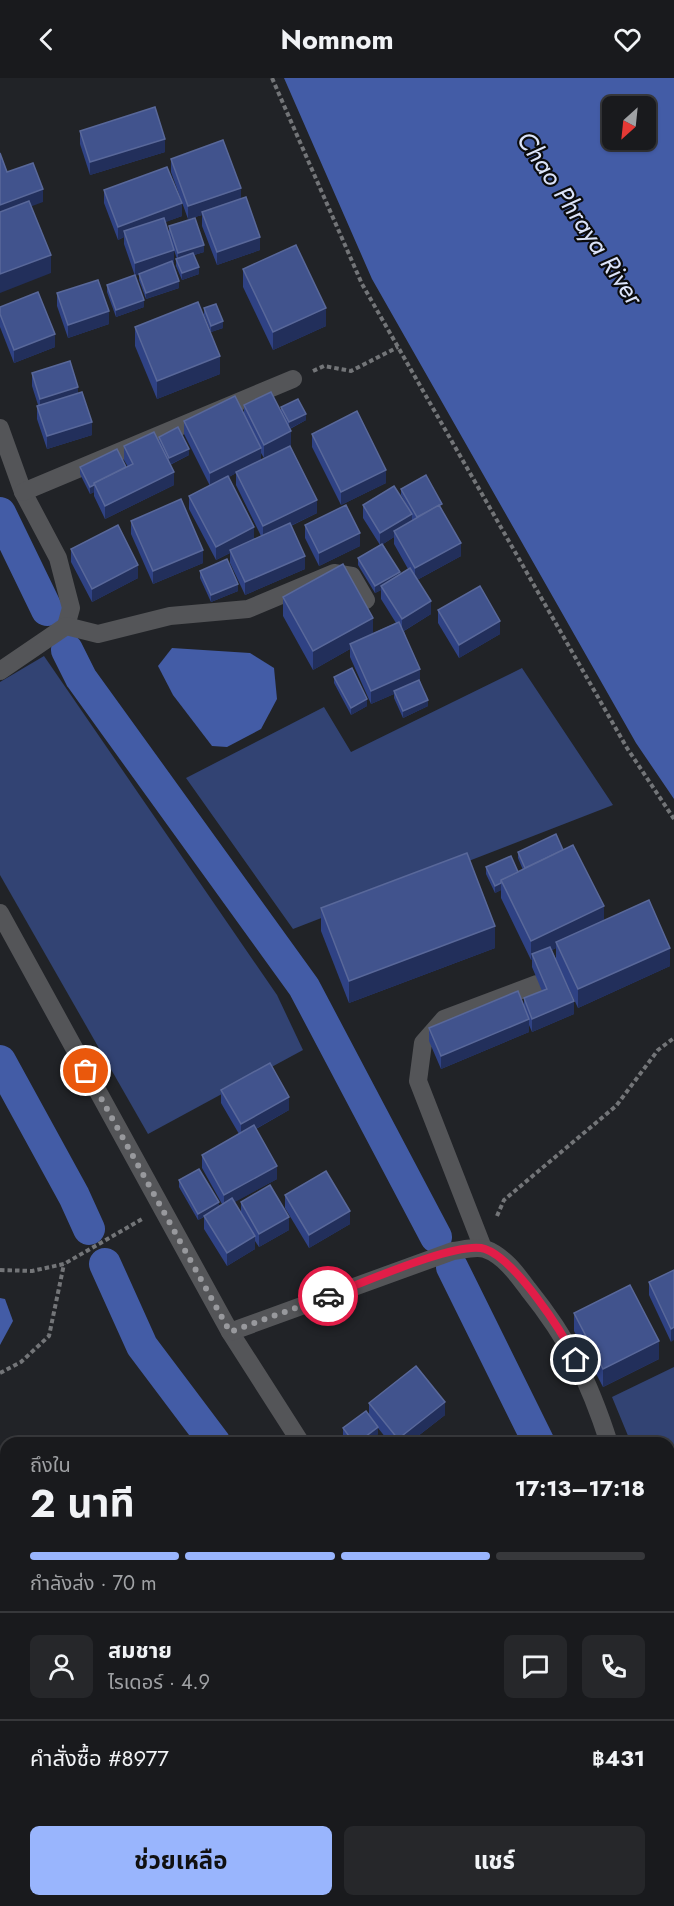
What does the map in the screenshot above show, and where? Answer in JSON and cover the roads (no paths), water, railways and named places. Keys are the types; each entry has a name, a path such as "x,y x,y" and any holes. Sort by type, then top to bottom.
{"street":[{"path":"23,492 293,379"},
{"path":"0,428 23,492 58,558 71,608 66,626 0,671"},
{"path":"66,626 98,634 170,616 248,609 334,573 352,576 366,600"},
{"path":"0,913 230,1332 297,1437"},
{"path":"483,1248 418,1081 423,1043 444,1019 537,984"},
{"path":"230,1332 453,1251 483,1248 501,1258 520,1278 566,1340 596,1401 607,1437"}],"water":[{"name":"Chao Phraya River","path":"284,78 674,78 674,799 636,743 372,279"},
{"path":"172,648 250,653 274,668 277,699 261,729 227,747 212,746 173,695 158,666"},
{"path":"0,1298 5,1299 13,1321 0,1345"}],"waterway":[{"path":"0,513 47,610"},
{"path":"67,650 81,678 304,987 436,1237"},
{"path":"0,1061 74,1196 89,1229"},
{"path":"105,1264 142,1346 210,1437"},
{"path":"452,1267 536,1437"}]}
